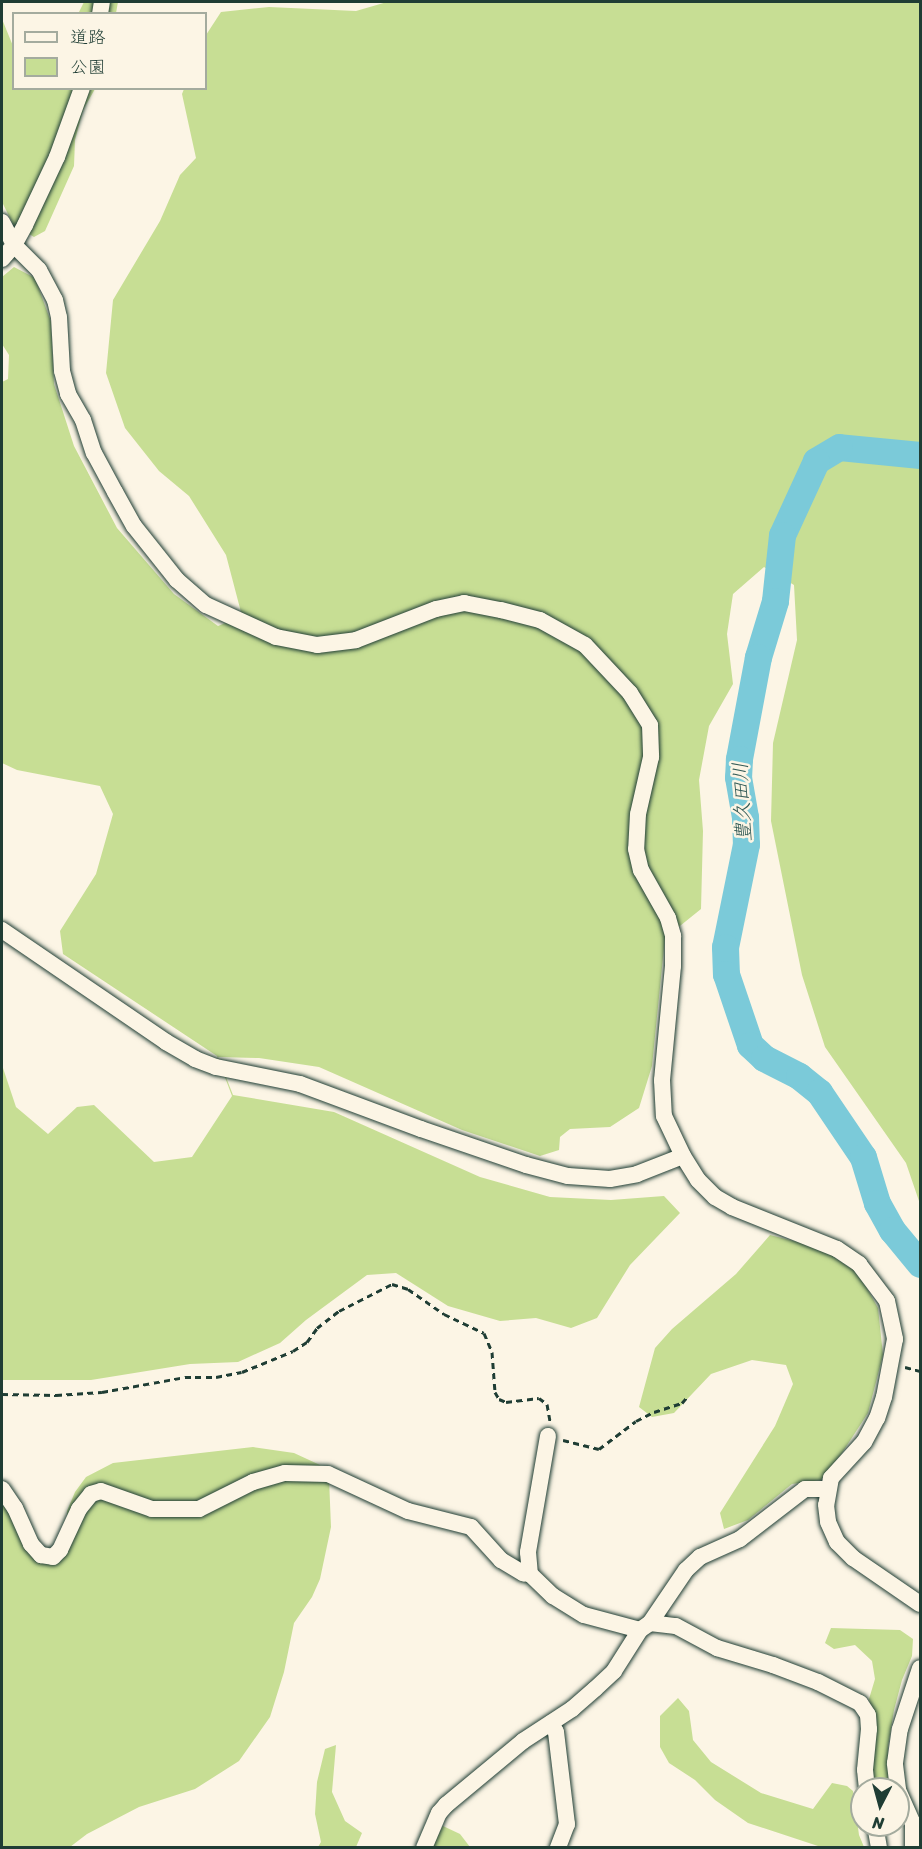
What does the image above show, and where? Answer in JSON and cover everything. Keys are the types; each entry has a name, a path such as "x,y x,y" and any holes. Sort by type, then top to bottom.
{"street":[{"path":"2,260 14,244 57,157 81,90"},
{"path":"2,222 14,244 39,270 55,300 59,317 62,371 68,394 83,420 94,453 134,526 177,580 206,605 276,637 317,645 356,640 436,609 465,603 501,610 540,620 585,645 630,693 650,725 651,757 638,814 636,849 641,870 668,918 673,936 673,966 661,1099 664,1116 683,1156 699,1180 715,1197 732,1207 837,1249 859,1264 887,1300 895,1339 884,1397 873,1428 831,1479 828,1489 828,1522 837,1542 853,1558 921,1604"},
{"path":"2,930 166,1042 195,1059 216,1067 300,1084 432,1132 568,1176 610,1179 637,1174 683,1156"},
{"path":"530,1574 528,1552 548,1436"},
{"path":"2,1489 15,1508 31,1544 41,1555 53,1557 60,1550 80,1509 91,1494 101,1491 152,1509 200,1509 253,1482 285,1473 328,1474 408,1511 471,1527 501,1560 530,1574 553,1596 584,1615 645,1626 662,1622 676,1626 717,1648 809,1679 860,1703 868,1715 866,1777"},
{"path":"423,1848 446,1805 523,1742 572,1709 614,1671 686,1570 700,1557 740,1539 806,1489 828,1489"},
{"path":"897,1777 895,1763 900,1729 921,1668"},
{"path":"551,1723 556,1732 567,1824 558,1848"},
{"path":"910,1816 913,1823 913,1848"}],"path":[{"path":"2,1394 56,1395 102,1392 185,1377 216,1377 242,1372 293,1351 307,1342 317,1328 339,1311 392,1284 408,1289 444,1314 484,1333 492,1352 495,1392 499,1399 506,1402 529,1397 539,1398 548,1404 551,1415 548,1436 599,1449 636,1421 654,1412 682,1403 687,1397"}],"green space":[{"path":"84,2 118,2 116,12 79,12"},
{"path":"387,2 920,2 920,1204 906,1163 825,1047 802,975 771,821 773,743 797,640 794,585 764,567 733,594 727,634 733,684 709,726 699,780 703,831 701,909 665,938 652,1066 639,1108 610,1127 570,1129 560,1137 559,1150 540,1156 462,1130 319,1067 259,1058 218,1057 233,1095 334,1112 480,1177 550,1197 611,1200 664,1196 680,1213 630,1265 597,1318 571,1328 536,1318 500,1321 448,1306 396,1273 367,1275 306,1320 280,1343 238,1362 190,1364 91,1380 2,1380 2,1037 3,1068 16,1107 48,1134 77,1107 94,1105 154,1162 192,1157 232,1096 217,1056 63,954 60,931 96,874 113,814 100,786 17,770 2,763 2,382 8,379 9,355 2,344 2,277 14,267 35,278 51,322 54,384 74,446 117,528 174,594 218,626 242,616 226,555 189,496 159,471 125,428 106,373 113,300 160,221 180,175 196,158 182,94 184,90 207,90 207,33 221,12 269,7 356,11"},
{"path":"2,19 12,44 12,90 94,90 83,110 75,140 74,166 45,231 34,237 13,224 2,202"},
{"path":"770,1235 821,1248 859,1274 878,1308 883,1355 868,1413 821,1480 792,1484 748,1520 724,1529 720,1513 775,1426 793,1384 786,1365 752,1360 711,1374 674,1413 652,1417 639,1407 655,1348 672,1329 736,1274"},
{"path":"253,1447 294,1453 320,1465 329,1478 331,1527 320,1579 312,1597 294,1623 284,1672 270,1717 239,1761 195,1789 139,1807 87,1834 70,1847 2,1847 2,1500 34,1555 66,1547 67,1511 75,1492 86,1477 113,1463"},
{"path":"831,1628 900,1630 913,1639 912,1656 902,1680 894,1710 888,1747 888,1777 872,1777 870,1759 875,1725 869,1699 875,1679 872,1661 855,1645 834,1649 825,1643"},
{"path":"678,1698 689,1711 693,1740 711,1762 761,1793 813,1809 832,1783 847,1786 850,1788 850,1837 860,1837 864,1847 821,1847 748,1823 715,1800 695,1780 669,1763 660,1747 660,1716"},
{"path":"336,1745 332,1792 345,1821 362,1833 356,1847 318,1847 321,1842 315,1814 317,1782 325,1749"},
{"path":"443,1826 460,1834 470,1847 431,1848"}],"waterway":[{"name":"豊久田川","path":"920,455 839,447 816,461 782,535 775,601 758,657 739,759 738,777 745,817 746,844 725,947 726,974 750,1045 764,1058 799,1076 819,1092 863,1157 877,1203 892,1230 920,1264"}]}
